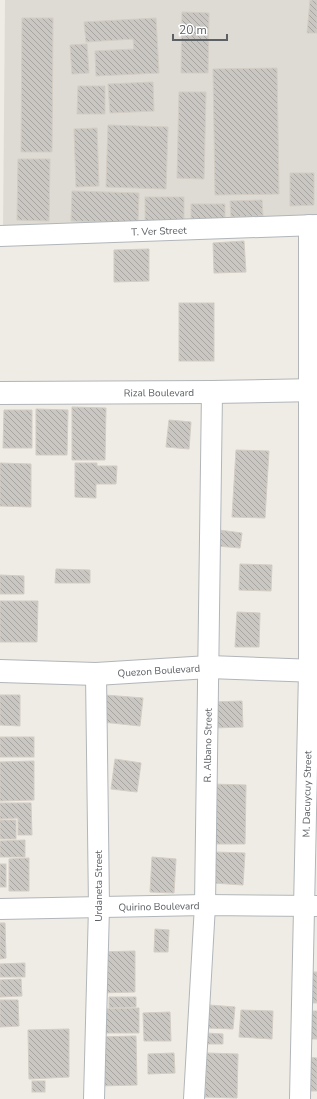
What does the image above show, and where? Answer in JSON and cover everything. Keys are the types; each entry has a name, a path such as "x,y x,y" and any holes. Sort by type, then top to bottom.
{"main road":[{"name":"Rizal Boulevard","path":"0,393 313,390"},
{"name":"Quezon Boulevard","path":"0,671 96,674 208,667 313,671"}],"street":[{"name":"T. Ver Street","path":"0,236 313,225"},
{"name":"M. Dacuycuy Street","path":"300,1099 311,906 313,671 313,225"},
{"name":"R. Albano Street","path":"194,1099 205,905 212,392"},
{"name":"Urdaneta Street","path":"94,1099 99,907 96,674"},
{"name":"Quirino Boulevard","path":"0,909 205,905 311,906"}],"shaded area":[{"path":"5,0 317,0 317,218 3,231"}],"building":[{"path":"310,0 317,0 317,33 307,33"},
{"path":"182,12 209,13 208,73 181,73"},
{"path":"22,18 53,18 52,152 21,152"},
{"path":"156,18 159,73 96,76 95,51 134,49 133,39 86,42 84,22"},
{"path":"87,44 89,73 72,74 70,45"},
{"path":"277,68 279,194 215,195 213,69"},
{"path":"153,82 154,111 110,113 108,84"},
{"path":"78,86 105,86 105,114 77,114"},
{"path":"179,92 206,92 204,179 177,178"},
{"path":"108,125 168,127 166,189 106,187"},
{"path":"97,128 99,186 76,187 74,129"},
{"path":"18,159 50,159 49,221 17,220"},
{"path":"290,173 314,173 314,205 290,206"},
{"path":"72,191 139,193 138,223 71,221"},
{"path":"145,197 184,197 184,221 145,221"},
{"path":"262,200 263,216 231,217 230,201"},
{"path":"191,204 225,204 225,220 191,219"},
{"path":"244,241 246,272 214,273 213,243"},
{"path":"149,249 149,281 114,282 114,250"},
{"path":"179,303 214,303 214,361 179,361"},
{"path":"72,407 106,408 105,460 72,460"},
{"path":"36,409 68,410 67,455 36,455"},
{"path":"4,410 32,410 32,448 3,448"},
{"path":"169,420 191,422 189,449 166,447"},
{"path":"236,450 269,451 265,518 232,517"},
{"path":"0,463 31,464 31,507 0,506"},
{"path":"75,463 97,463 97,466 117,466 116,484 96,484 96,498 75,497"},
{"path":"219,530 242,533 240,548 217,546"},
{"path":"240,564 272,565 271,591 239,590"},
{"path":"56,569 90,570 90,583 55,583"},
{"path":"0,575 24,576 24,594 0,594"},
{"path":"0,601 38,601 37,642 0,642"},
{"path":"237,612 260,613 259,647 235,647"},
{"path":"0,695 20,695 20,726 0,725"},
{"path":"105,695 143,698 140,726 102,722"},
{"path":"242,701 243,727 213,728 213,702"},
{"path":"0,737 34,737 34,757 0,757"},
{"path":"115,759 141,763 137,792 111,789"},
{"path":"34,761 34,800 0,801 0,762"},
{"path":"212,784 246,785 245,844 211,844"},
{"path":"0,803 31,803 32,835 18,835 18,818 0,819"},
{"path":"0,820 16,820 16,839 0,839"},
{"path":"25,840 25,857 0,857 0,841"},
{"path":"215,852 245,853 243,885 213,883"},
{"path":"152,857 176,859 174,893 150,892"},
{"path":"29,858 29,891 9,891 9,859"},
{"path":"0,864 6,864 6,887 0,887"},
{"path":"0,923 5,923 6,958 0,959"},
{"path":"155,929 169,930 168,952 154,952"},
{"path":"135,951 135,992 98,993 98,952"},
{"path":"25,963 25,977 0,977 0,964"},
{"path":"311,972 317,972 317,1003 310,1003"},
{"path":"21,979 22,996 0,997 0,980"},
{"path":"109,997 136,997 136,1007 109,1008"},
{"path":"0,1000 18,1000 19,1026 0,1027"},
{"path":"209,1005 235,1007 233,1029 207,1028"},
{"path":"139,1008 139,1033 102,1033 101,1009"},
{"path":"241,1010 273,1011 272,1039 239,1037"},
{"path":"304,1011 317,1011 317,1039 304,1039"},
{"path":"170,1012 171,1041 144,1041 143,1013"},
{"path":"69,1029 69,1077 29,1079 28,1030"},
{"path":"206,1033 223,1034 223,1044 206,1044"},
{"path":"136,1036 137,1085 98,1086 97,1037"},
{"path":"174,1053 175,1073 148,1074 148,1054"},
{"path":"207,1053 238,1054 237,1098 205,1097"},
{"path":"306,1057 317,1058 317,1091 306,1091"},
{"path":"32,1081 45,1081 45,1092 32,1092"}]}
